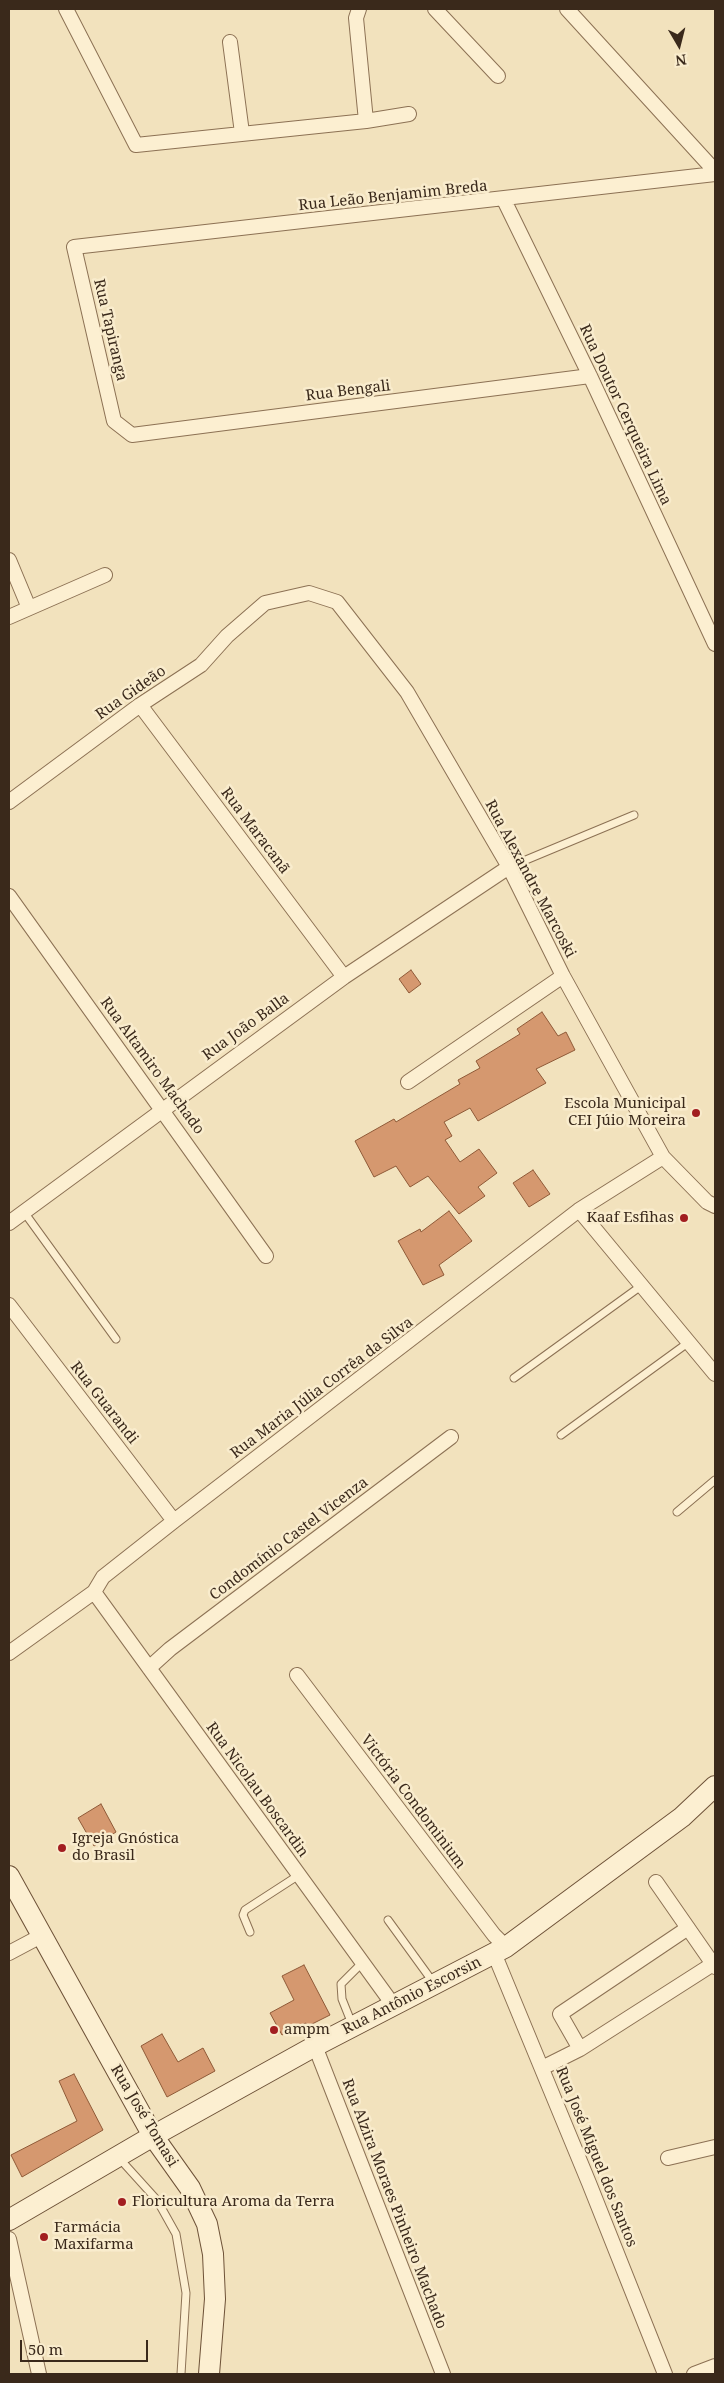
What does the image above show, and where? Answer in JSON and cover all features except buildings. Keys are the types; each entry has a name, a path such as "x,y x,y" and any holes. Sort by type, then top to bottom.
{"main road":[{"name":"Rua Antônio Escorsin","path":"9,2220 153,2136 315,2046 500,1950 682,1817 715,1786"},
{"name":"Rua José Tomasi","path":"9,1876 153,2136 190,2188 207,2224 213,2254 214,2299 209,2374"}],"street":[{"path":"66,9 136,144 366,121 409,114"},
{"path":"359,9 356,18 366,121"},
{"path":"435,9 498,76"},
{"path":"567,9 713,166"},
{"path":"230,42 242,133"},
{"name":"Rua Leão Benjamim Breda","path":"74,247 504,200 713,166"},
{"name":"Rua Doutor Cerqueira Lima","path":"504,200 590,376 715,644"},
{"name":"Rua Tapiranga","path":"74,247 114,421"},
{"name":"Rua Bengali","path":"114,421 132,435 590,376"},
{"path":"9,560 29,608"},
{"path":"9,616 105,575"},
{"name":"Rua Alexandre Marcoski","path":"265,603 309,593 337,602 407,692 509,867 563,976 663,1157 707,1202 715,1206"},
{"name":"Rua Gideão","path":"9,802 140,704 201,665 227,636 265,603"},
{"name":"Rua Maracanã","path":"140,704 344,977"},
{"name":"Rua João Balla","path":"9,1223 162,1108 344,977 509,867"},
{"name":"Rua Altamiro Machado","path":"9,896 266,1256"},
{"path":"408,1082 563,976"},
{"name":"Rua Maria Júlia Corrêa da Silva","path":"9,1653 94,1592 103,1577 174,1521 579,1210 663,1157"},
{"path":"579,1210 715,1374"},
{"name":"Rua Guarandi","path":"9,1305 174,1521"},
{"name":"Condomínio Castel Vicenza","path":"149,1668 170,1649 451,1437"},
{"name":"Rua Nicolau Boscardin","path":"94,1592 394,2006"},
{"name":"Victória Condominium","path":"297,1674 494,1935 500,1950"},
{"path":"542,2068 580,2049 714,1965 656,1882"},
{"path":"580,2049 560,2014 688,1928"},
{"path":"9,1953 41,1936"},
{"name":"Rua José Miguel dos Santos","path":"500,1950 542,2068 665,2374"},
{"name":"Rua Alzira Moraes Pinheiro Machado","path":"315,2046 443,2374"},
{"path":"668,2158 715,2147"},
{"path":"9,2239 39,2374"},
{"path":"694,2374 715,2366"}],"lane":[{"path":"509,867 634,815"},
{"path":"24,1212 116,1339"},
{"path":"514,1378 641,1286"},
{"path":"561,1435 688,1342"},
{"path":"677,1512 715,1480"},
{"path":"250,1932 243,1915 246,1910 299,1875"},
{"path":"388,1920 435,1985"},
{"path":"353,2027 342,1999 341,1984 362,1963"},
{"path":"118,2156 157,2200 176,2234 186,2293 181,2374"}],"place":[{"name":"Escola Municipal CEI Júio Moreira","path":"696,1113"},
{"name":"Kaaf Esfihas","path":"684,1218"},
{"name":"Igreja Gnóstica do Brasil","path":"62,1848"},
{"name":"ampm","path":"274,2030"},
{"name":"Floricultura Aroma da Terra","path":"122,2202"},
{"name":"Farmácia Maxifarma","path":"44,2237"}]}
